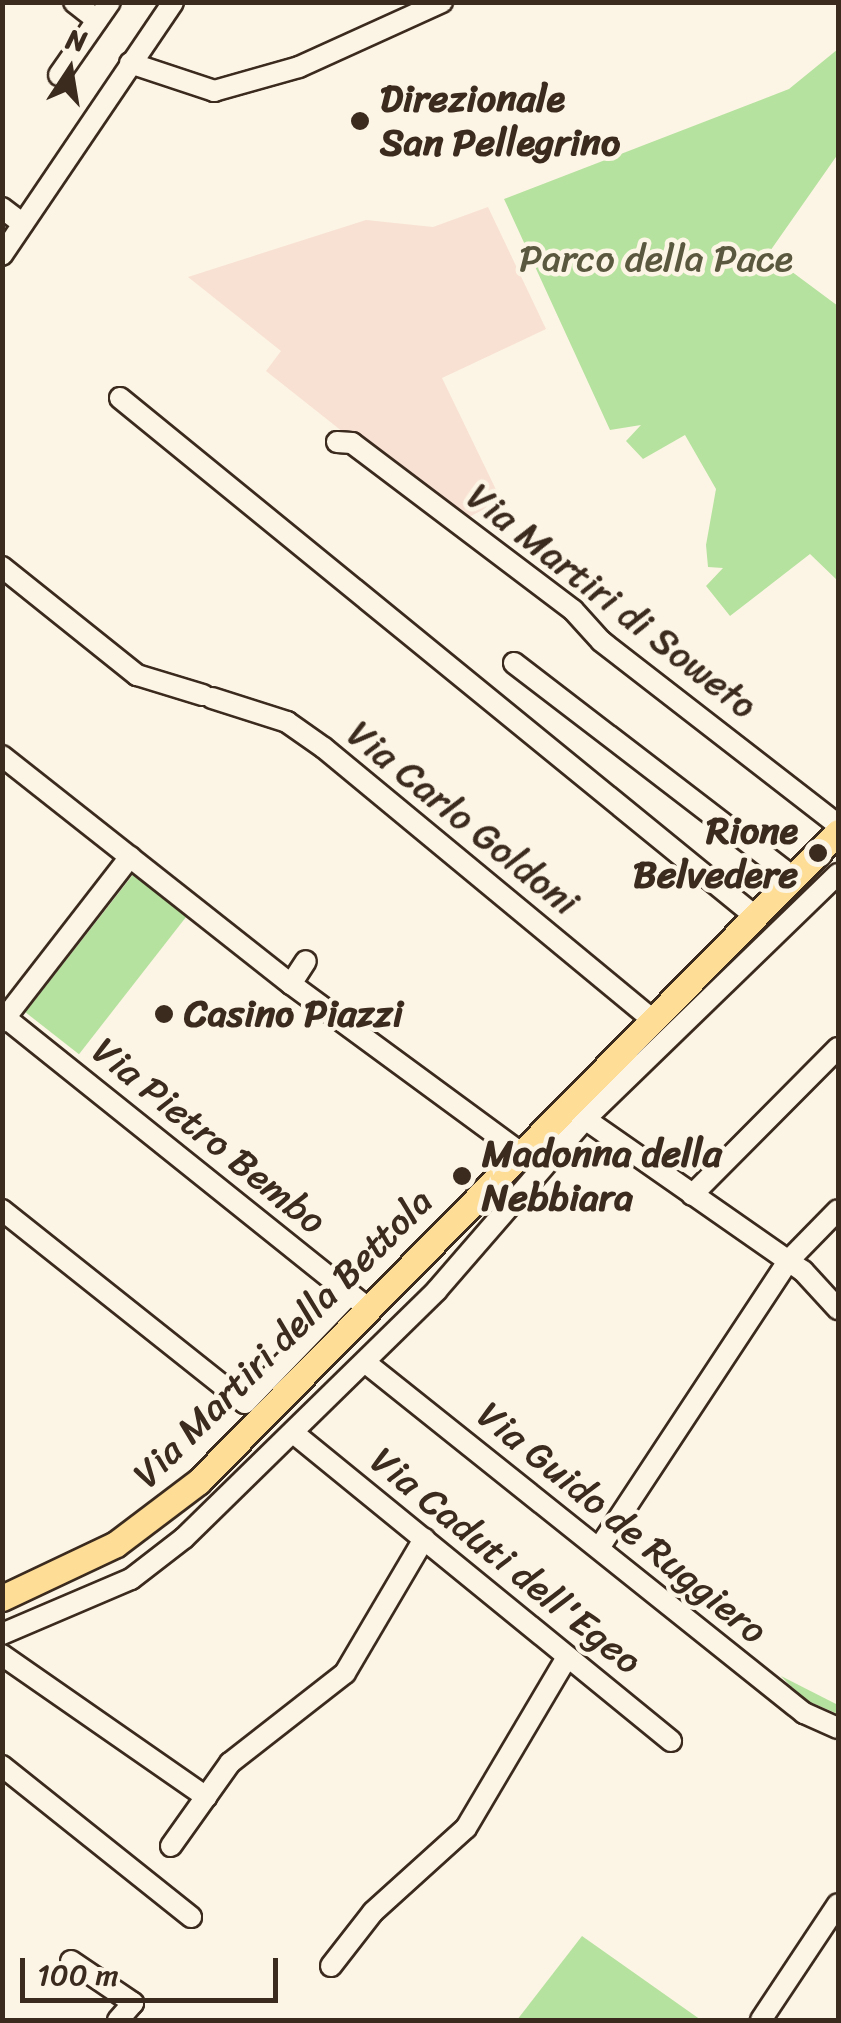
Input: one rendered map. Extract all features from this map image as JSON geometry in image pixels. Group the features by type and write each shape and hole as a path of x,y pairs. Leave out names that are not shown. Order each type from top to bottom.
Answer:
{"main road":[{"name":"Via Martiri della Bettola","path":"2,1598 116,1544 174,1503 360,1301 521,1153 838,828"}],"street":[{"path":"59,75 104,11 74,2"},
{"path":"2,255 173,2"},
{"path":"130,64 214,92 299,67 442,2"},
{"path":"2,208 24,224"},
{"path":"120,398 755,916"},
{"name":"Via Martiri di Soweto","path":"337,442 352,443 559,599 601,641 838,828"},
{"name":"Via Carlo Goldoni","path":"2,567 137,675 286,722 324,748 653,1020"},
{"path":"514,664 793,878"},
{"path":"2,756 290,984 521,1153"},
{"name":"Via Pietro Bembo","path":"130,857 4,1018 360,1301"},
{"path":"2,1634 131,1578 296,1435 366,1363 585,1119 838,874"},
{"path":"290,984 306,961"},
{"path":"692,1194 838,1048"},
{"path":"585,1119 796,1266 838,1287"},
{"path":"2,1210 245,1403 360,1301"},
{"path":"599,1548 838,1210"},
{"path":"796,1266 838,1309"},
{"name":"Via Guido de Ruggiero","path":"366,1363 804,1712 838,1728"},
{"name":"Via Caduti dell'Egeo","path":"296,1435 671,1741"},
{"path":"171,1846 230,1763 345,1673 424,1539"},
{"path":"2,1655 206,1797"},
{"path":"331,1966 373,1912 466,1828 567,1657"},
{"path":"2,1766 191,1917"},
{"path":"761,2020 838,1904"},
{"path":"72,1961 132,2002 118,2020"}],"shaded area":[{"path":"488,207 546,329 442,378 501,500 458,523 266,371 281,351 188,277 366,220 433,227"}],"green space":[{"name":"Parco della Pace","path":"838,49 838,154 768,254 838,306 838,581 810,554 730,616 706,586 723,568 708,567 706,545 716,489 685,435 643,459 626,441 641,425 610,430 504,199 789,89"},
{"path":"135,872 189,914 79,1054 25,1012"},
{"path":"781,1676 838,1705 838,1714 803,1699"},
{"path":"582,1936 701,2020 517,2020"}],"place":[{"name":"Direzionale San Pellegrino","path":"360,121"},
{"name":"Rione Belvedere","path":"818,853"},
{"name":"Casino Piazzi","path":"164,1014"},
{"name":"Madonna della Nebbiara","path":"462,1176"}]}
